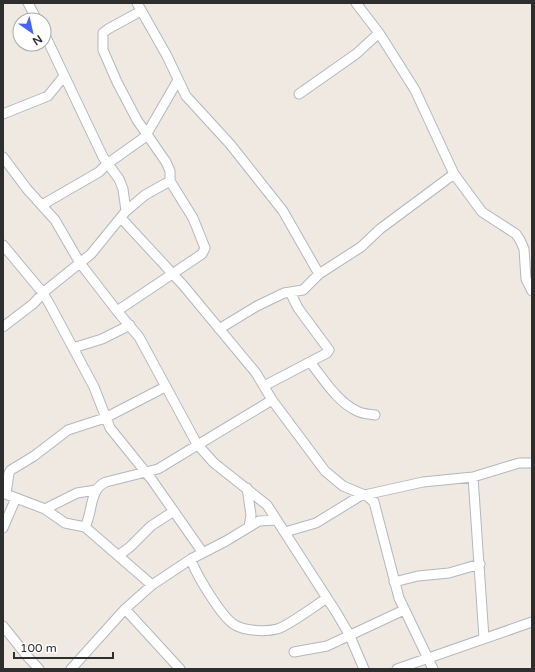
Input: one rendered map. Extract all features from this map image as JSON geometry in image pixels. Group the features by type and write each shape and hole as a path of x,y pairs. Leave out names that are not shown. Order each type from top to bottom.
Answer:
{"street":[{"path":"28,3 33,12"},
{"path":"356,3 379,33 416,94 454,174 482,212 516,234 520,240 524,249 526,279 532,291"},
{"path":"117,311 202,254 205,248 193,218 170,181 170,171 166,162 137,120 117,82 103,50 103,33 139,7 167,56 190,102 230,144 283,212 319,274"},
{"path":"299,94 356,54 379,33"},
{"path":"52,50 107,164 121,184 124,214 172,274 256,373 272,400 330,477 343,486 367,496 375,505 394,582 404,610 433,669"},
{"path":"3,114 48,96 64,76"},
{"path":"42,205 99,172 107,164 147,135 178,80"},
{"path":"3,157 27,189 58,224 80,263 139,337 197,444 214,463 267,505 286,532 349,634 364,669"},
{"path":"219,329 257,306 290,292 303,290 319,274 361,247 380,229 454,174"},
{"path":"3,327 33,304 91,254 104,236 124,214 145,195 170,181"},
{"path":"3,245 43,294 94,387 105,418 112,432 147,473 203,553"},
{"path":"264,386 310,362 329,350 298,308 290,292"},
{"path":"73,348 102,339 130,325"},
{"path":"310,362 335,392 351,408 358,412 375,415"},
{"path":"152,585 85,527 65,523 45,509 4,493 11,470 34,456 68,430 105,418 165,387"},
{"path":"45,509 77,493 96,490 106,482 147,473 166,465 197,444 272,400"},
{"path":"286,532 316,523 356,498 423,482 473,477 519,463 532,463"},
{"path":"473,477 484,638"},
{"path":"247,488 251,515 249,527"},
{"path":"85,527 89,519 96,490"},
{"path":"3,528 16,498"},
{"path":"119,555 130,547 151,526 174,511"},
{"path":"71,669 125,609 152,585 191,559 263,519 277,520"},
{"path":"191,559 196,572 227,618 235,625 243,628 267,630 278,629 327,598"},
{"path":"394,582 418,576 449,573 480,564"},
{"path":"125,609 180,669"},
{"path":"294,652 323,647 404,610"},
{"path":"397,669 532,622"},
{"path":"3,626 39,669"}]}
